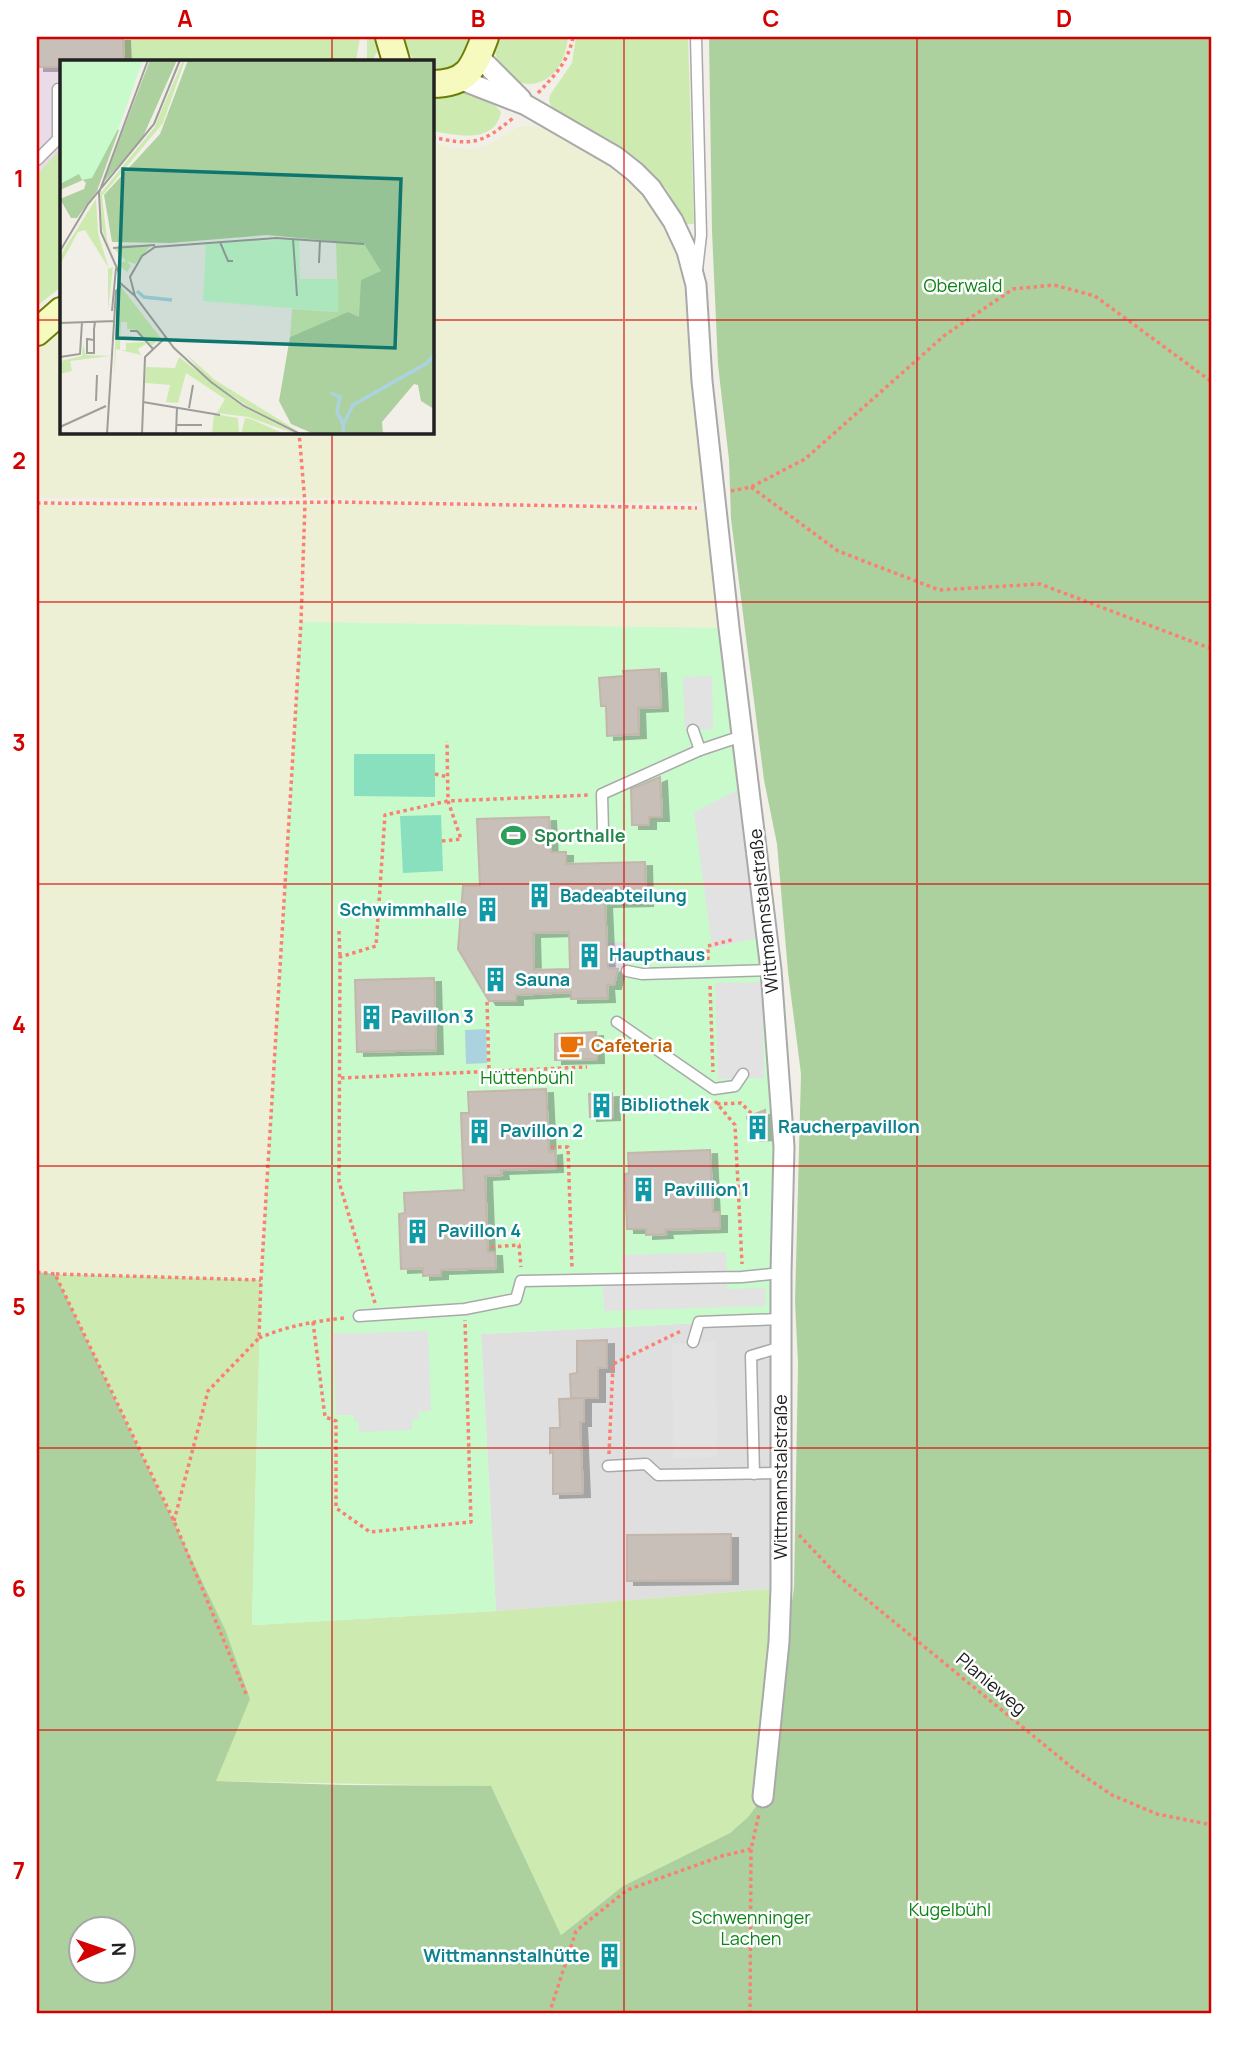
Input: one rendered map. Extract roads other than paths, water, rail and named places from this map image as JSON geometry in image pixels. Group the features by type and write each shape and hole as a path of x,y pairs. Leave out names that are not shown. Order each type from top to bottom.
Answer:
{"street":[{"name":"Wittmannstalstraße","path":"483,43 526,105"},
{"path":"434,84 459,79 471,69 483,43"},
{"name":"Wittmannstalstraße","path":"459,79 526,105 616,157 651,188 673,221 687,251 696,285 702,381 715,501 771,970 784,1147 781,1273 781,1588 779,1642 763,1797"},
{"path":"37,332 60,312"}],"lane":[{"path":"696,37 701,235 696,285"},
{"path":"37,160 58,139 58,89"},
{"path":"693,730 700,750"},
{"path":"603,832 602,794 700,750 741,736"},
{"path":"628,971 642,974 771,970"},
{"path":"617,1022 713,1089 735,1086 743,1074"},
{"path":"359,1317 465,1309 516,1299 521,1281 742,1277 781,1273"},
{"path":"692,1342 699,1322 781,1319"},
{"path":"754,1474 751,1356 781,1347"},
{"path":"608,1466 646,1464 658,1475 780,1473"}],"water":[{"path":"486,1029 487,1063 466,1064 465,1030"}],"place":[{"name":"Sporthalle","path":"514,836"},
{"name":"Badeabteilung","path":"540,896"},
{"name":"Schwimmhalle","path":"487,910"},
{"name":"Haupthaus","path":"589,955"},
{"name":"Sauna","path":"495,980"},
{"name":"Pavillon 3","path":"371,1017"},
{"name":"Cafeteria","path":"571,1046"},
{"name":"Bibliothek","path":"601,1105"},
{"name":"Raucherpavillon","path":"758,1127"},
{"name":"Pavillon 2","path":"480,1131"},
{"name":"Pavillion 1","path":"644,1190"},
{"name":"Pavillon 4","path":"418,1231"},
{"name":"Wittmannstalhütte","path":"610,1956"}],"park label":[{"name":"Oberwald","path":"963,286"},
{"name":"Hüttenbühl","path":"527,1078"},
{"name":"Kugelbühl","path":"950,1910"},
{"name":"Schwenninger Lachen","path":"751,1928"}]}
